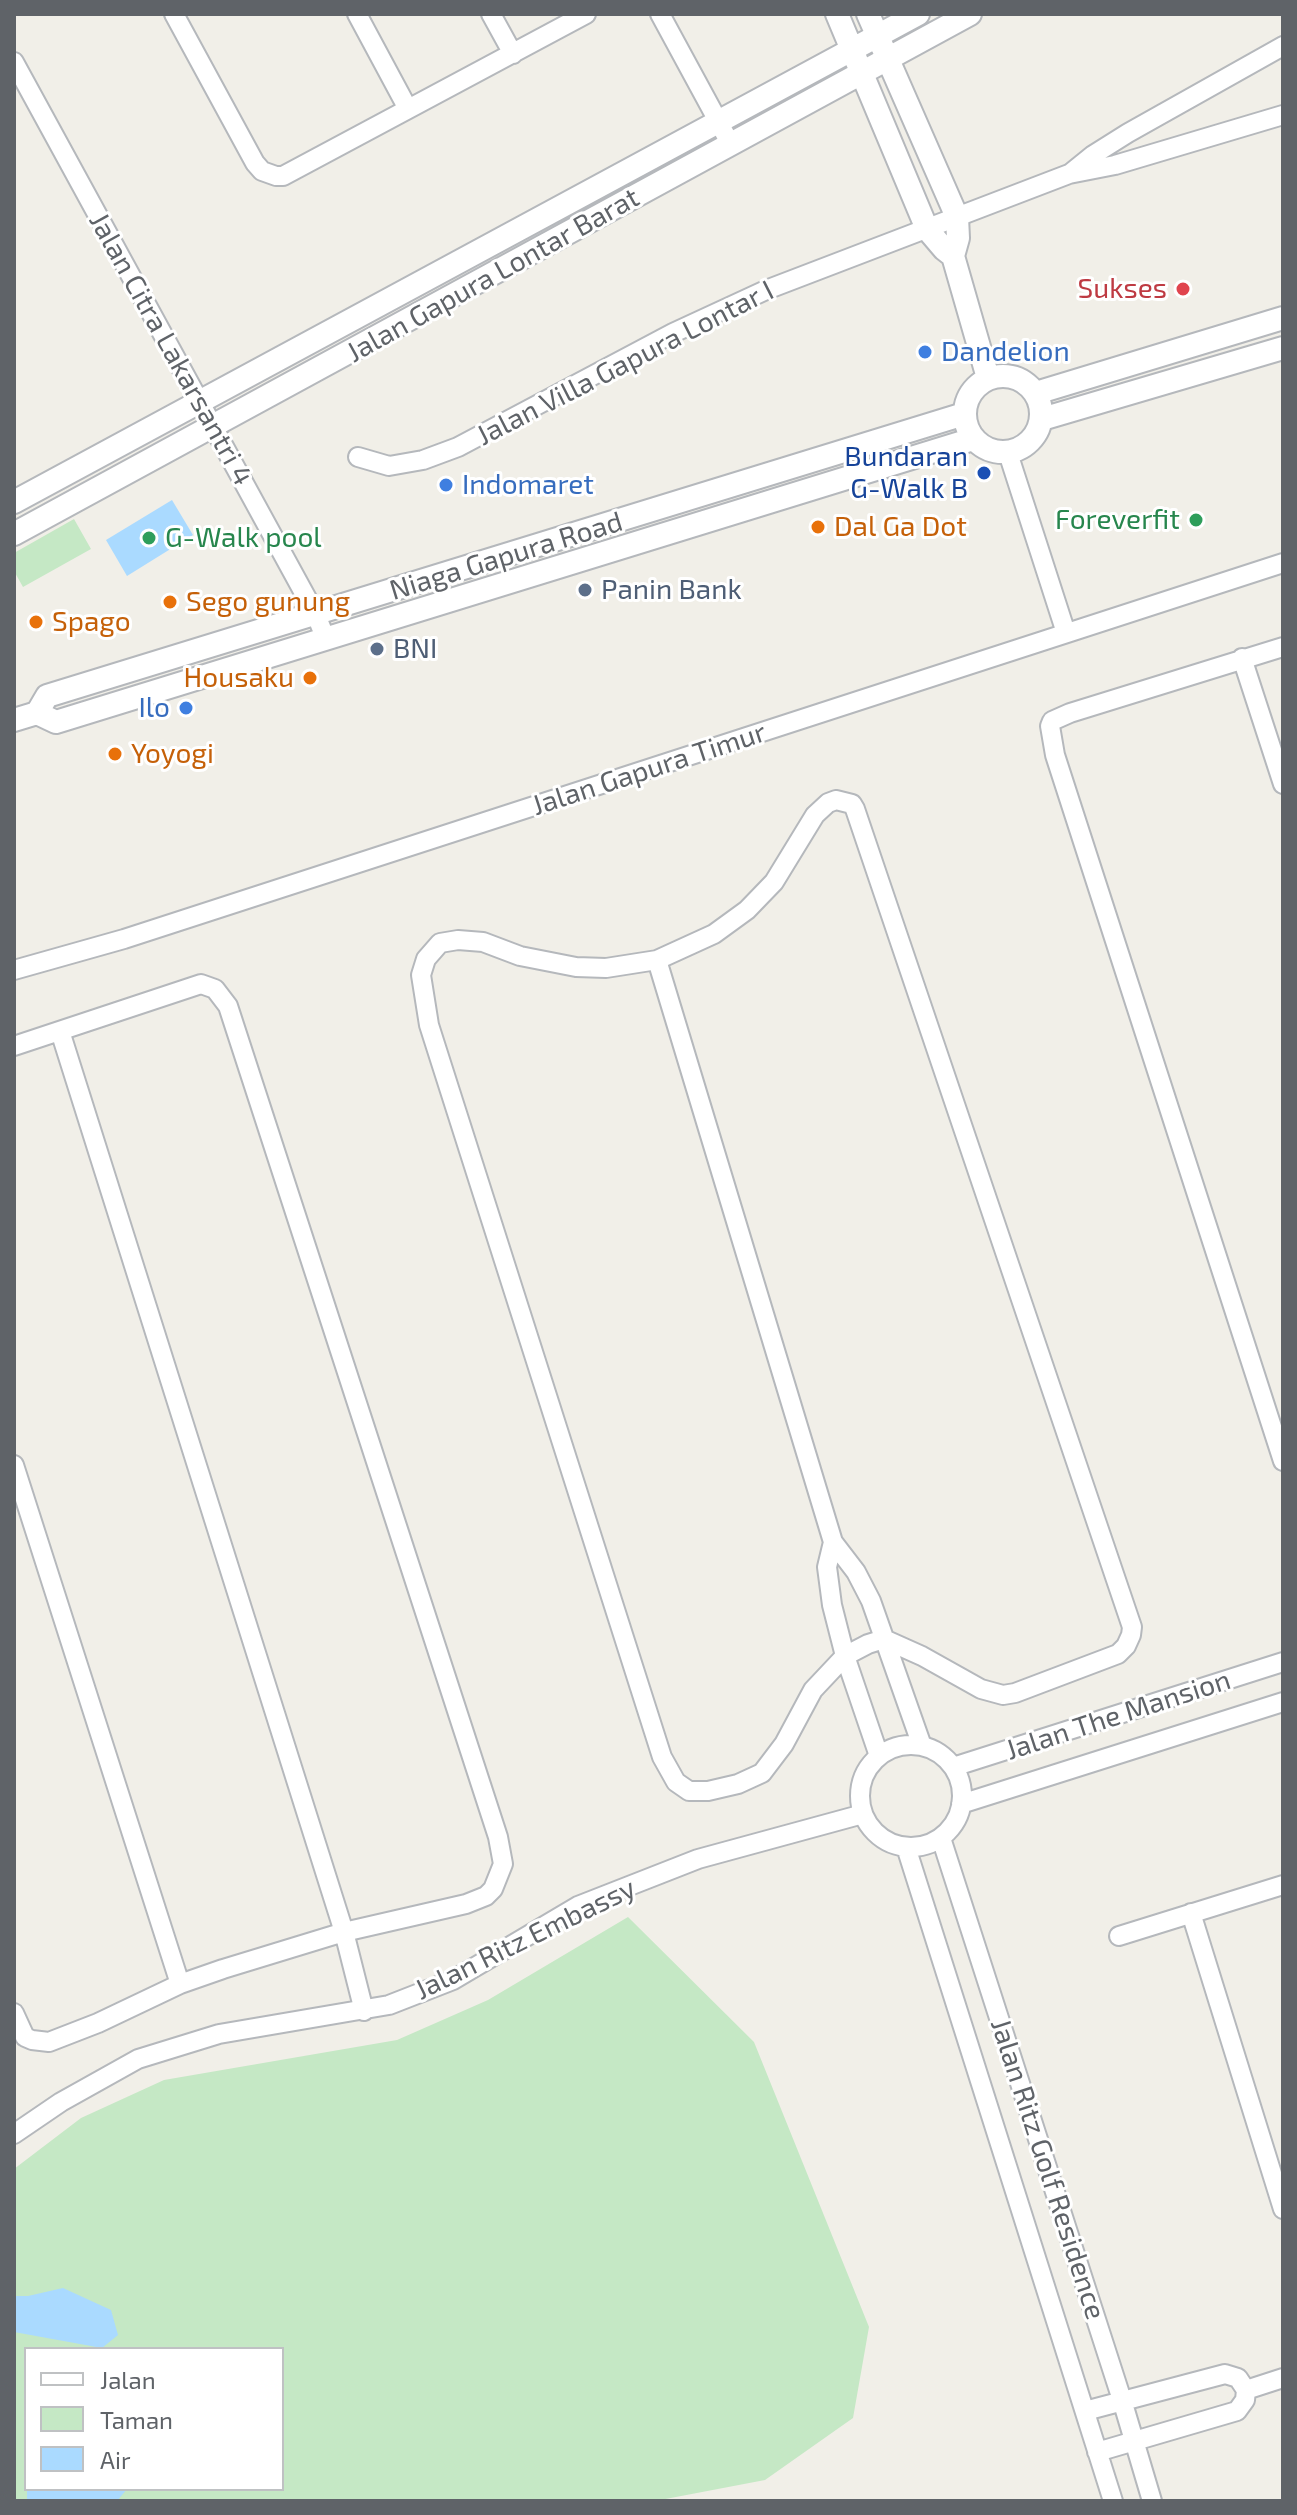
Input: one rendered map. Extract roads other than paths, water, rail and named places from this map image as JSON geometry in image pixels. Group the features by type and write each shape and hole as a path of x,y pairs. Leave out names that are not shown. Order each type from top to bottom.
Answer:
{"street":[{"path":"174,14 255,163 268,175 283,176 586,14"},
{"path":"357,14 408,109"},
{"path":"491,14 513,54"},
{"path":"660,14 731,145"},
{"path":"837,14 927,229 953,256"},
{"path":"868,14 957,217 958,238 953,256 988,378"},
{"name":"Jalan Gapura Lontar Barat","path":"14,502 918,14"},
{"name":"Jalan Gapura Lontar Barat","path":"14,534 970,14"},
{"name":"Jalan Villa Gapura Lontar I","path":"1069,174 1117,140 1283,46"},
{"name":"Jalan Citra Lakarsantri 4","path":"14,62 316,615 325,637"},
{"name":"Jalan Villa Gapura Lontar I","path":"358,457 389,466 423,460 458,447 701,319 837,262 1069,174 1125,162 1283,115"},
{"path":"1036,393 1283,318"},
{"path":"1042,419 1283,348"},
{"path":"1001,375 1014,377 1036,393 1042,419 1031,442 1020,449 1008,453 995,452 973,439 964,414 971,393 988,378 1001,375"},
{"name":"Niaga Gapura Road","path":"47,710 316,615 964,414"},
{"name":"Niaga Gapura Road","path":"47,710 325,637 973,439"},
{"path":"1008,453 1066,633"},
{"name":"Jalan Gapura Timur","path":"14,970 154,929 1283,563"},
{"path":"1283,647 1070,713 1052,721 1050,726 1055,755 1283,1461"},
{"path":"1242,658 1283,784"},
{"path":"14,720 47,710"},
{"path":"836,800 852,804 1132,1627 1126,1646 1118,1654 1003,1695 981,1689 884,1639 845,1656 813,1690 784,1744 762,1773 738,1784 708,1791 689,1791 676,1782 662,1757 429,1025 421,975 426,959 440,943 458,940 483,942 520,956 576,967 606,968 657,960 714,934 747,910 774,882 820,810 836,800"},
{"path":"657,960 833,1542 856,1572 871,1601 922,1746"},
{"path":"14,1046 201,984 215,989 228,1006 498,1837 503,1864 493,1889 486,1896 466,1904 344,1932 180,1984 98,2023 49,2042 25,2037 14,2013"},
{"path":"60,1031 344,1932 364,2011"},
{"path":"14,1465 180,1984"},
{"path":"833,1542 827,1567 832,1605 845,1656 879,1756"},
{"name":"Jalan The Mansion","path":"953,1767 1283,1662"},
{"name":"Jalan The Mansion","path":"961,1804 1283,1702"},
{"path":"907,1745 922,1746 944,1758 953,1767 960,1785 961,1804 954,1823 941,1838 930,1844 906,1847 880,1837 863,1814 860,1798 861,1782 868,1767 879,1756 907,1745"},
{"name":"Jalan Ritz Embassy","path":"14,2134 61,2102 138,2059 219,2034 389,2005 453,1980 578,1906 698,1859 863,1814"},
{"name":"Jalan Ritz Golf Residence","path":"941,1838 1152,2501"},
{"name":"Jalan Ritz Golf Residence","path":"906,1847 1113,2501"},
{"path":"1119,1936 1283,1885"},
{"path":"1191,1913 1283,2209"},
{"path":"1085,2411 1225,2374 1238,2378 1246,2390 1245,2400 1237,2411 1097,2452"},
{"path":"1246,2390 1283,2378"}],"water":[{"name":"G-Walk pool","path":"172,500 193,535 127,576 106,540"},
{"path":"63,2288 111,2310 118,2335 103,2347 96,2347 14,2332 14,2296"},
{"path":"27,2491 125,2491 117,2501 27,2501"}],"place":[{"name":"Sukses","path":"1183,289"},
{"name":"Dandelion","path":"925,352"},
{"name":"Bundaran G-Walk B","path":"984,473"},
{"name":"Indomaret","path":"446,485"},
{"name":"Foreverfit","path":"1196,520"},
{"name":"Dal Ga Dot","path":"818,527"},
{"name":"G-Walk pool","path":"149,538"},
{"name":"Panin Bank","path":"585,590"},
{"name":"Sego gunung","path":"170,602"},
{"name":"Spago","path":"36,622"},
{"name":"BNI","path":"377,649"},
{"name":"Housaku","path":"310,678"},
{"name":"Ilo","path":"186,708"},
{"name":"Yoyogi","path":"115,754"}]}
